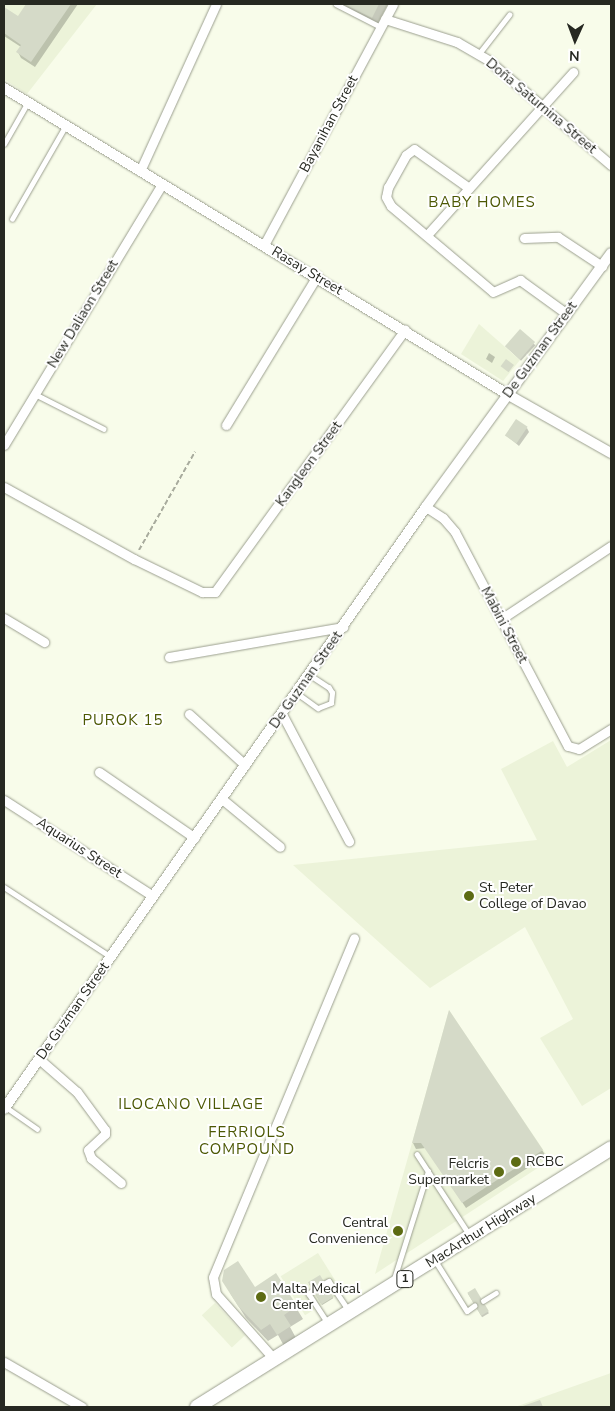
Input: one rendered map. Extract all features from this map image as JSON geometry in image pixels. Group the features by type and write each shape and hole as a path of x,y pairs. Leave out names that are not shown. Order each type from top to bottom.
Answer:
{"highway":[{"name":"MacArthur Highway","path":"197,1407 392,1287 611,1148"}],"street":[{"path":"140,170 216,4"},
{"name":"Bayanihan Street","path":"264,245 393,4"},
{"name":"Doña Saturnina Street","path":"383,23 457,42 478,54 611,165"},
{"path":"427,235 572,72"},
{"name":"Rasay Street","path":"4,88 317,276 507,394 611,452"},
{"path":"469,188 421,151 414,149 408,152 388,187 386,198 391,206 493,292 520,280 567,314"},
{"name":"New Daliaon Street","path":"4,445 162,184"},
{"path":"524,238 558,237 602,266"},
{"name":"De Guzman Street","path":"5,1108 426,508 611,253"},
{"path":"226,426 317,276"},
{"name":"Kangleon Street","path":"134,559 211,593 220,587 405,330"},
{"path":"4,487 134,559"},
{"name":"Mabini Street","path":"426,508 443,518 456,532 566,744 573,749 583,747 611,729"},
{"path":"501,619 611,546"},
{"path":"4,618 44,642"},
{"path":"169,658 343,627"},
{"path":"189,714 246,765"},
{"path":"282,714 349,841"},
{"path":"99,772 195,838"},
{"path":"222,799 280,847"},
{"name":"Aquarius Street","path":"4,800 154,896"},
{"path":"274,1359 216,1294 213,1277 354,938"},
{"path":"39,1059 77,1092 105,1130 88,1150 91,1158 121,1183"},
{"path":"4,1362 82,1407"}],"lane":[{"path":"336,4 383,23"},
{"path":"478,54 509,15"},
{"path":"4,144 28,102"},
{"path":"12,219 66,126"},
{"path":"35,394 104,429"},
{"path":"297,692 318,708 331,703 332,693 329,688 309,675"},
{"path":"4,887 112,956"},
{"path":"5,1108 37,1129"},
{"path":"417,1154 471,1237"},
{"path":"392,1287 428,1171"},
{"path":"435,1260 467,1311 474,1306"},
{"path":"325,1283 329,1281 350,1313"},
{"path":"313,1291 309,1294 330,1325"},
{"path":"483,1301 496,1293"}],"path":[{"path":"134,559 196,452"}],"shaded area":[{"path":"4,4 97,4 27,94 4,79"},
{"path":"479,324 520,360 503,381 461,354"},
{"name":"St. Peter College of Davao","path":"611,740 611,1088 582,1106 540,1038 573,1019 525,927 430,988 293,865 537,840 501,769 553,741 567,767"},
{"path":"449,1010 550,1160 375,1274 412,1143"},
{"path":"318,1253 342,1292 305,1315 281,1276"},
{"path":"215,1303 245,1335 232,1347 202,1315"},
{"path":"611,1373 611,1407 515,1407 566,1389"}],"building":[{"path":"26,4 71,4 31,62 16,52 21,45 4,33 4,7 18,16"},
{"path":"344,4 379,4 372,18"},
{"path":"520,329 535,342 520,359 505,346"},
{"path":"506,359 514,365 509,372 501,366"},
{"path":"516,419 528,427 516,443 505,436"},
{"path":"449,1010 543,1150 462,1203 421,1143 412,1143"},
{"name":"Malta Medical Center","path":"238,1261 255,1287 276,1273 297,1306 284,1315 291,1326 277,1335 270,1324 261,1330 238,1306 222,1281 224,1270"},
{"path":"320,1275 333,1297 321,1304 308,1282"},
{"path":"475,1288 489,1311 481,1316 467,1293"},
{"path":"540,1400 543,1407 520,1407"}],"place":[{"name":"St. Peter College of Davao","path":"469,896"},
{"name":"RCBC","path":"516,1162"},
{"name":"Felcris Supermarket","path":"499,1172"},
{"name":"Central Convenience","path":"398,1231"},
{"name":"Malta Medical Center","path":"261,1297"}],"district":[{"name":"BABY HOMES","path":"482,203"},
{"name":"PUROK 15","path":"123,721"},
{"name":"ILOCANO VILLAGE","path":"191,1105"},
{"name":"FERRIOLS COMPOUND","path":"247,1140"}]}
